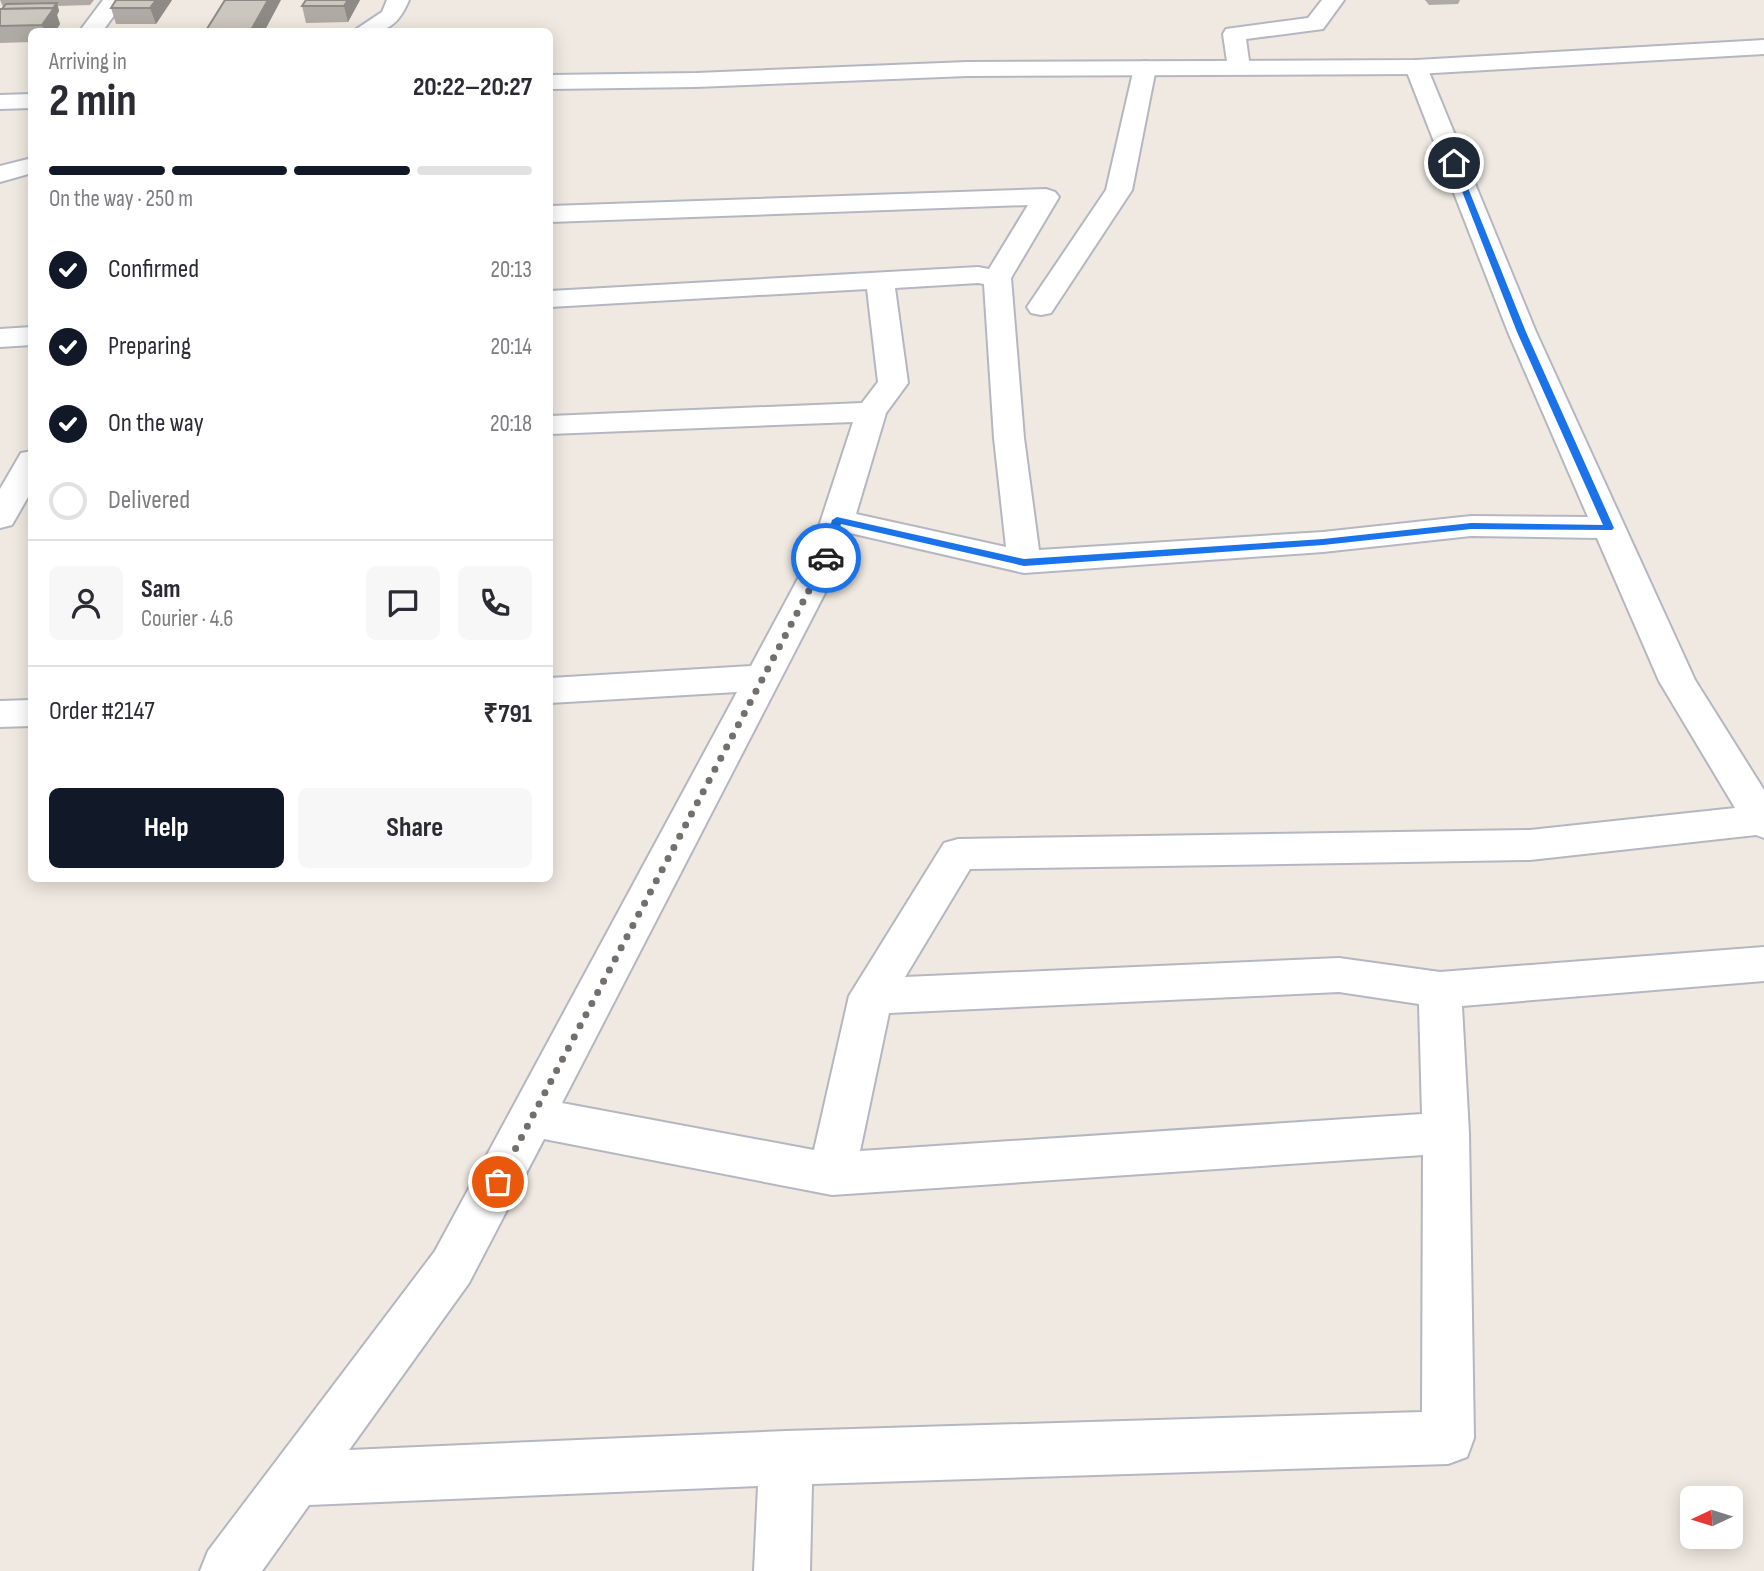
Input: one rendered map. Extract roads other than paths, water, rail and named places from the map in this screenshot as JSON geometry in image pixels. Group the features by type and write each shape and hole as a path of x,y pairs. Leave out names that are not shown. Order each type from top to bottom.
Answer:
{"street":[{"path":"93,28 114,0"},
{"path":"370,28 391,16 398,0"},
{"path":"1239,68 1234,34 1315,24 1333,0"},
{"path":"553,82 696,80 967,69 1416,66 1764,47"},
{"path":"832,1174 871,996 958,854 1530,845 1763,821 1676,681 1522,332 1416,66"},
{"path":"1041,307 1119,190 1145,68"},
{"path":"0,102 28,101"},
{"path":"0,174 28,166"},
{"path":"553,214 1046,197 997,278 1010,438 1024,562"},
{"path":"553,299 978,275 997,278"},
{"path":"228,1571 452,1268 825,560 871,412 894,383 880,280"},
{"path":"0,338 28,336"},
{"path":"553,425 871,412"},
{"path":"0,518 28,467"},
{"path":"837,520 1024,562 1323,542 1471,526 1609,528"},
{"path":"553,690 762,678"},
{"path":"0,714 28,713"},
{"path":"871,996 1339,975 1440,990 1764,964"},
{"path":"295,1479 786,1458 1448,1437 1446,1133 1440,990"},
{"path":"533,1117 832,1174 1446,1133"},
{"path":"782,1571 786,1458"}]}
